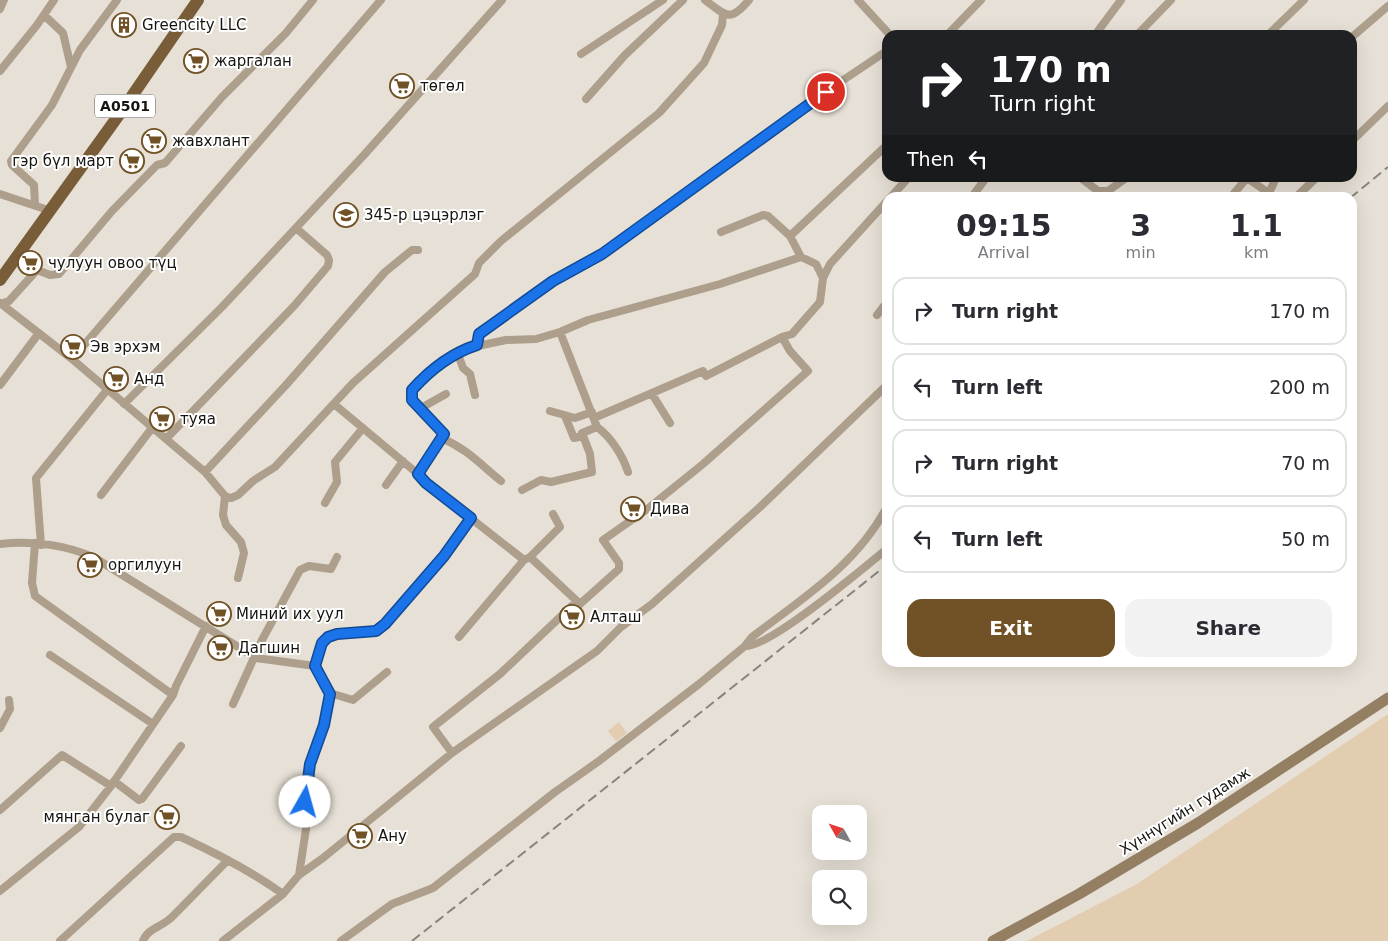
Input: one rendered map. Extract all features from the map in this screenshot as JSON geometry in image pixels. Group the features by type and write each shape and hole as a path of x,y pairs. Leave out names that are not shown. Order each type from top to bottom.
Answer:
{"highway":[{"name":"A0501","path":"0,280 198,0"}],"main road":[{"name":"Хүннүгийн гудамж","path":"993,941 1190,828 1388,698"}],"street":[{"path":"0,9 4,0"},
{"path":"0,71 54,0"},
{"path":"35,205 34,184 12,165 11,160 52,104 71,67 117,0"},
{"path":"0,304 9,301 37,270 50,276 59,274 112,211 157,165 165,163 222,97 286,33 313,0"},
{"path":"72,359 381,0"},
{"path":"124,404 222,307 296,228 502,0"},
{"path":"580,54 663,0"},
{"path":"586,99 626,55 683,0"},
{"path":"705,0 723,14 736,14 750,0"},
{"path":"858,0 885,30"},
{"path":"952,30 981,0"},
{"path":"1099,30 1121,0"},
{"path":"1142,30 1172,0"},
{"path":"1273,30 1304,0"},
{"path":"1357,33 1388,6"},
{"path":"0,304 72,359 204,472 225,496 231,498 238,495 253,480 275,467 380,358 475,274 479,262 501,241 659,114 704,63 722,25 723,14"},
{"path":"44,15 63,33 71,67"},
{"path":"477,345 479,334 553,281 602,254 812,101 882,54"},
{"path":"1357,136 1388,106"},
{"path":"790,236 882,150"},
{"path":"895,192 904,182"},
{"path":"1086,182 1098,192 1108,191 1120,182"},
{"path":"1235,192 1244,182"},
{"path":"1253,182 1268,192"},
{"path":"1301,192 1312,182"},
{"path":"0,194 50,211"},
{"path":"550,411 575,418 593,415 652,394 703,371 706,376 782,337 792,334 820,302 823,278 830,264 882,207"},
{"path":"722,232 763,215 768,216 790,236 801,257 816,264 823,278"},
{"path":"166,439 294,306 328,266 329,260 327,255 296,228"},
{"path":"204,472 286,385 385,272 412,250 418,250"},
{"path":"418,474 444,434 412,400 412,390 430,371 458,354 477,345 482,346 506,340 536,339 560,332 588,320 720,284 801,257"},
{"path":"877,315 882,309"},
{"path":"560,332 597,427 610,440 625,462 628,472"},
{"path":"0,385 38,333"},
{"path":"334,404 418,474 426,483 527,559 580,604 619,569 619,563 603,540 646,510 703,464 808,371 790,351 782,337"},
{"path":"458,354 463,368 470,374 476,395"},
{"path":"107,390 36,478 38,544 32,584 35,596 173,695"},
{"path":"223,941 282,894 299,875 323,858 452,753 597,651 621,627 652,604 769,500 882,390"},
{"path":"421,408 446,394"},
{"path":"652,394 670,423"},
{"path":"565,416 574,438 583,436"},
{"path":"522,490 541,480 552,482 592,472 590,454 582,432 597,427"},
{"path":"101,495 152,428"},
{"path":"325,503 337,482 335,462 363,428"},
{"path":"441,438 461,446 478,463 501,481"},
{"path":"386,485 403,462"},
{"path":"225,496 223,514 226,526 241,542 244,553 238,578"},
{"path":"459,637 527,559 560,527 554,514"},
{"path":"341,941 392,904 433,888 555,792 667,709 745,646 752,637 830,579 872,533 882,516"},
{"path":"299,875 306,829 305,802 310,764 324,725 330,694 315,666 322,643 328,637 337,634 376,631 385,624 444,556 471,518"},
{"path":"0,544 38,544 76,549 94,558 256,658 315,666"},
{"path":"745,646 758,644 770,637 830,595 882,553"},
{"path":"233,704 256,658 262,640 300,570 309,566 331,569 337,557"},
{"path":"452,753 433,727 500,674 576,602"},
{"path":"0,891 79,827 112,784 173,695 206,626"},
{"path":"50,656 153,724"},
{"path":"330,694 353,700 387,672"},
{"path":"0,728 10,710 9,700"},
{"path":"0,810 62,755 139,800 142,799 181,746"},
{"path":"60,941 174,837 181,837 228,860 260,878 282,894"},
{"path":"142,941 146,933 165,924 228,860"}],"shaded area":[{"path":"1388,714 1388,941 1027,941 1137,884"},
{"path":"619,722 627,733 616,741 608,731"}],"railway":[{"path":"1357,192 1388,167"},
{"path":"412,941 882,569"}],"place":[{"name":"Greencity LLC","path":"124,25"},
{"name":"жаргалан","path":"196,61"},
{"name":"төгөл","path":"402,86"},
{"name":"жавхлант","path":"154,141"},
{"name":"гэр бүл март","path":"132,161"},
{"name":"345-р цэцэрлэг","path":"346,215"},
{"name":"чулуун овоо түц","path":"30,263"},
{"name":"Эв эрхэм","path":"73,347"},
{"name":"Анд","path":"116,379"},
{"name":"туяа","path":"162,419"},
{"name":"Дива","path":"633,509"},
{"name":"оргилуун","path":"90,565"},
{"name":"Миний их уул","path":"219,614"},
{"name":"Алташ","path":"572,617"},
{"name":"Дагшин","path":"220,648"},
{"name":"мянган булаг","path":"167,817"},
{"name":"Ану","path":"360,836"}],"route":[{"path":"305,802 310,764 324,725 330,694 315,666 322,643 328,637 337,634 376,631 385,624 444,556 471,518 426,483 418,474 444,434 412,400 412,390 430,371 468,348 477,345 479,334 553,281 602,254 605,250 678,201 698,184 826,92"}]}
